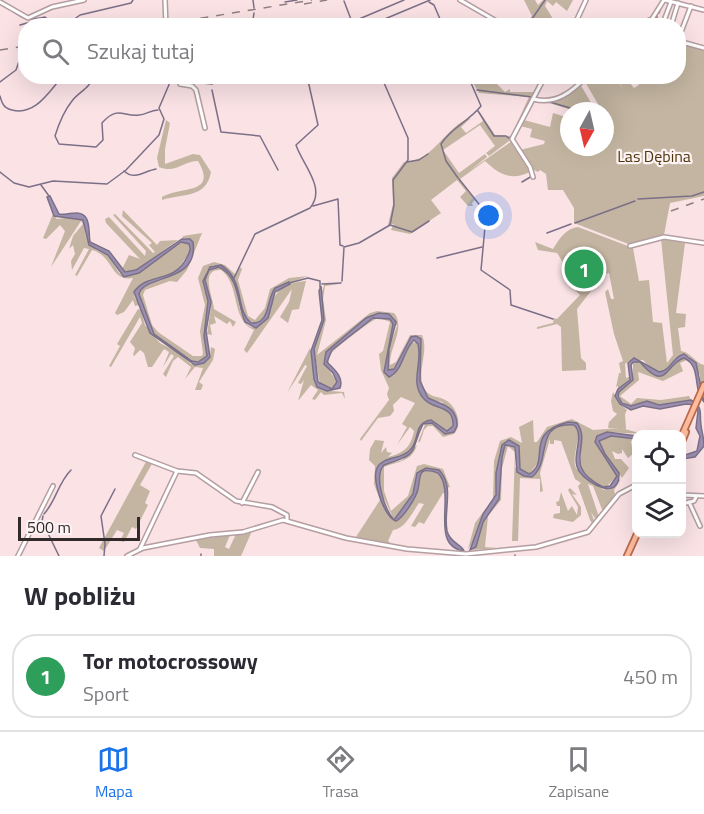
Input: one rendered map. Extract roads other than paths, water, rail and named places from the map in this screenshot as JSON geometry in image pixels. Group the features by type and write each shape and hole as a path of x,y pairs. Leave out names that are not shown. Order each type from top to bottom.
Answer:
{"main road":[{"path":"686,430 704,384"},
{"path":"684,430 704,392"},
{"path":"629,556 637,538"}],"street":[{"path":"0,2 28,18 52,7 84,0"},
{"path":"165,0 166,18"},
{"path":"460,0 491,18"},
{"path":"577,18 585,0"},
{"path":"653,18 664,0 704,10"},
{"path":"665,18 672,2"},
{"path":"673,18 678,3"},
{"path":"686,19 691,6"},
{"path":"686,42 704,48"},
{"path":"180,84 192,86 196,90 204,128"},
{"path":"533,177 530,167 512,139 533,99 538,84"},
{"path":"533,99 546,102 555,100 576,84"},
{"path":"630,246 664,237 704,243"},
{"path":"135,455 177,471 195,473 230,498 242,503 272,507 287,515 287,520"},
{"path":"140,549 177,471"},
{"path":"242,503 258,472"},
{"path":"18,556 53,486"},
{"path":"127,556 140,549 215,534 243,532 287,520 346,538 407,549 466,554 536,546 581,536 593,528 619,494 632,487"},
{"path":"686,496 704,496"},
{"path":"686,503 696,497"},
{"path":"689,502 700,526"}],"waterway":[{"path":"76,18 80,15 131,3 133,0"},
{"path":"253,0 254,8"},
{"path":"285,2 297,0"},
{"path":"361,18 404,0"},
{"path":"387,18 430,0"},
{"path":"533,18 545,0"},
{"path":"344,1 350,18"},
{"path":"429,2 434,5 440,18"},
{"path":"659,13 661,8"},
{"path":"11,10 25,18"},
{"path":"253,18 254,13"},
{"path":"40,18 46,18"},
{"path":"0,82 16,70 18,64"},
{"path":"0,96 7,108 21,111 35,106 56,84"},
{"path":"90,84 75,98 64,113 55,136 59,144 96,147 103,140 102,123 112,114 141,115 158,110"},
{"path":"0,172 14,183 29,187 53,181 107,184 126,170 159,135 164,119 159,108 169,84"},
{"path":"234,278 255,234 310,208 315,200 315,184 296,145 318,125 309,84"},
{"path":"342,281 344,247 359,243 390,225 394,205 393,180 408,160 408,138 384,84"},
{"path":"458,178 446,161 441,144 481,106 471,84"},
{"path":"212,90 221,132 260,136 278,170"},
{"path":"477,90 532,97"},
{"path":"550,102 560,105"},
{"path":"478,111 494,136 506,136 510,139"},
{"path":"407,162 419,160 428,154"},
{"path":"124,171 136,175 156,169"},
{"path":"522,182 532,176"},
{"path":"459,179 486,213"},
{"path":"41,185 49,196"},
{"path":"638,199 692,196 704,192"},
{"path":"313,206 338,199 340,245 343,246"},
{"path":"575,223 635,201"},
{"path":"486,216 481,270 510,290 511,305 553,319"},
{"path":"390,225 412,232 429,221"},
{"path":"547,233 571,224"},
{"path":"437,258 482,247"},
{"path":"289,283 308,278 320,281 320,287"},
{"path":"322,284 341,283"},
{"path":"44,514 71,470"},
{"path":"104,556 105,544 101,516 115,489"},
{"path":"43,516 42,521 59,556"}],"railway":[{"path":"202,18 312,0"},
{"path":"304,4 327,0"},
{"path":"0,50 18,47"},
{"path":"671,211 704,199"}],"place":[{"name":"Tor motocrossowy","path":"584,269"}],"park label":[{"name":"Las Dębina","path":"654,156"}]}
